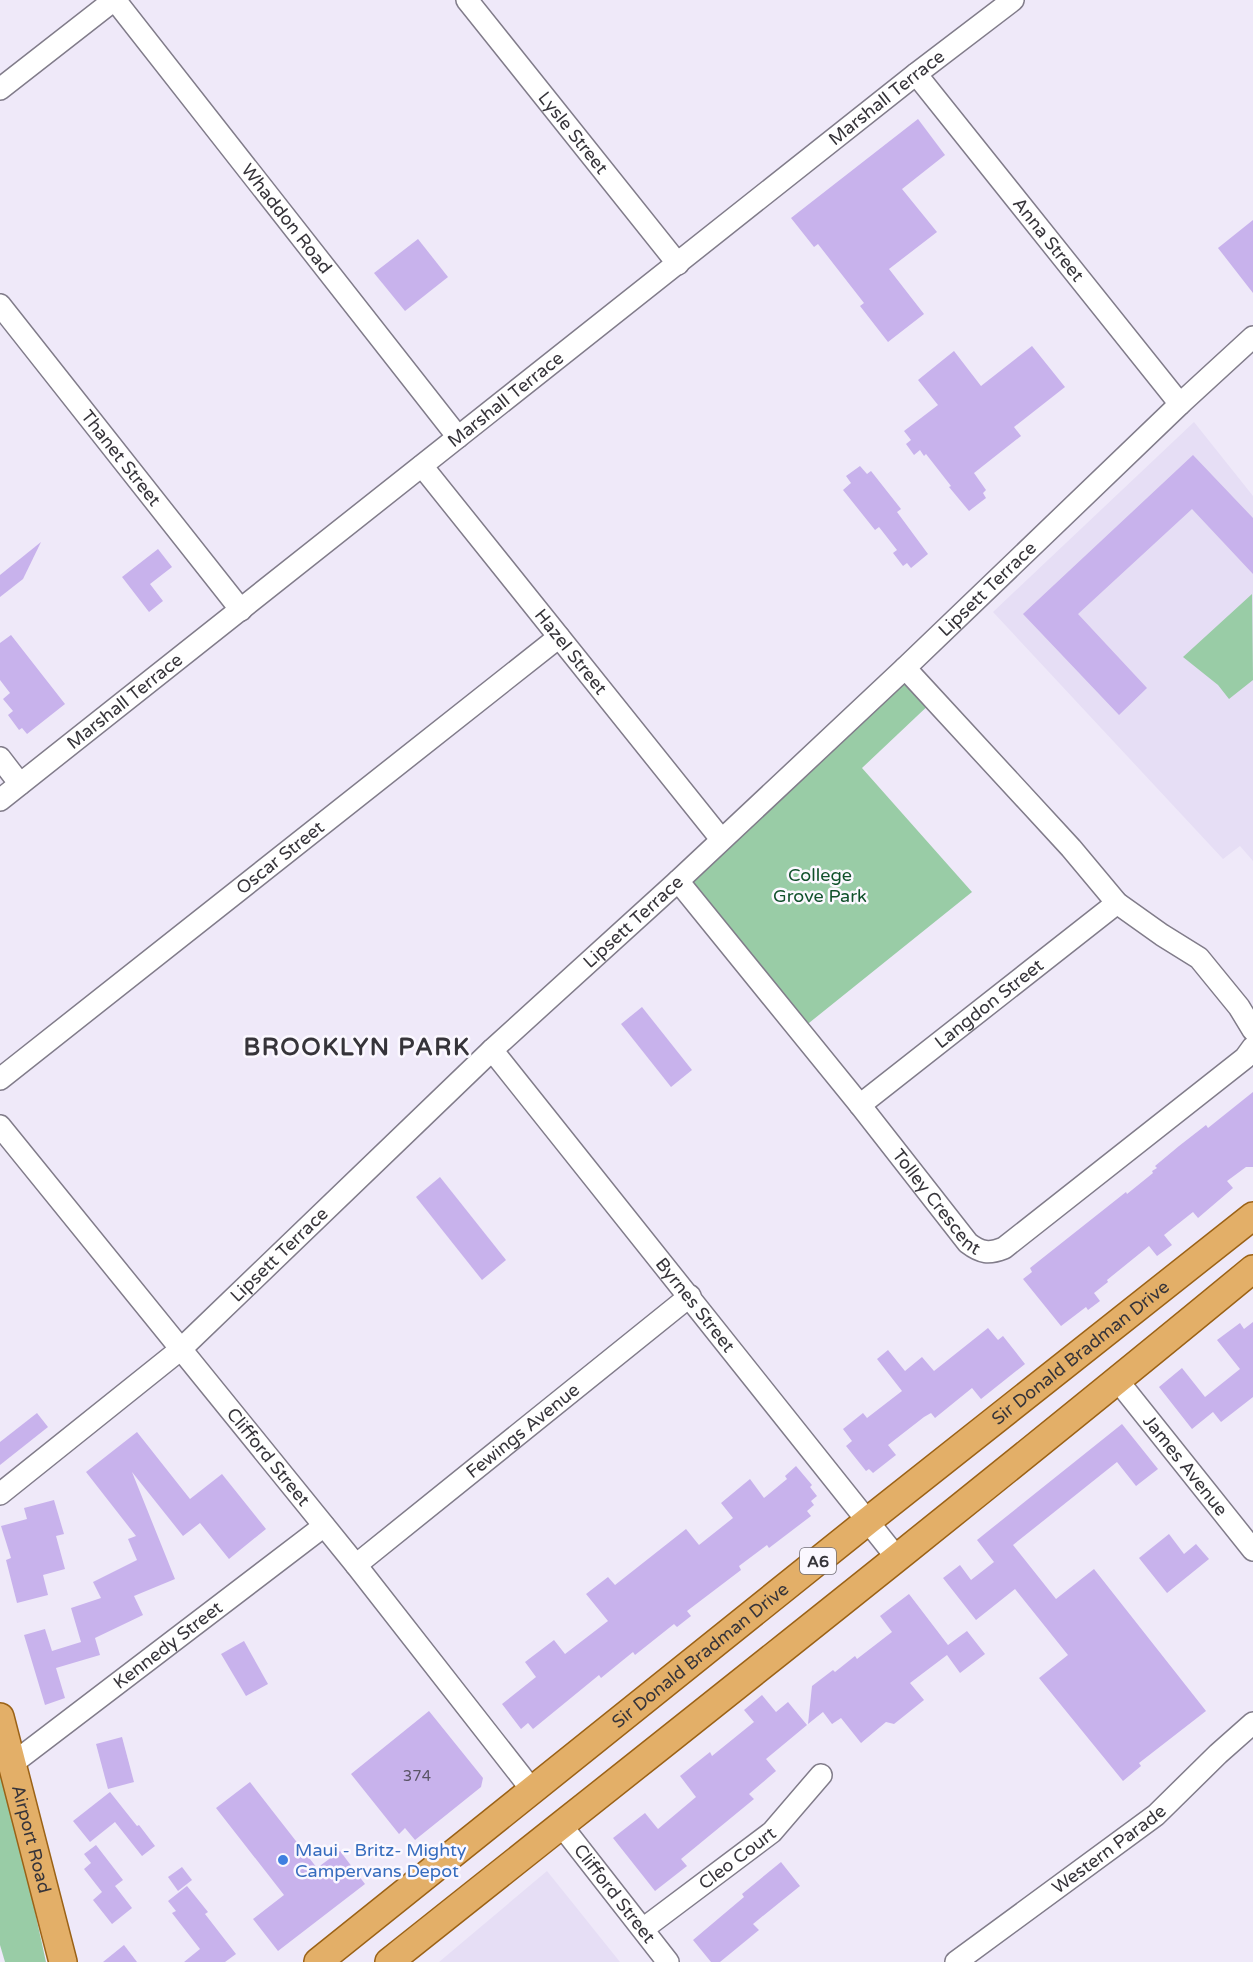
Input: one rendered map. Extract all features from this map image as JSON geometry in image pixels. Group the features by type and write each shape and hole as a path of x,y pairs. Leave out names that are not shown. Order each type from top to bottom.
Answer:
{"main road":[{"name":"Sir Donald Bradman Drive","path":"318,1962 869,1520 1253,1216"},
{"name":"A6","path":"389,1962 1118,1381 1253,1269"},
{"path":"1178,1275 1217,1272 1230,1288"},
{"name":"Airport Road","path":"0,1717 63,1962"},
{"path":"55,1928 70,1962"}],"street":[{"path":"0,89 114,0"},
{"name":"Whaddon Road","path":"114,0 459,437"},
{"name":"Lysle Street","path":"467,0 678,264"},
{"name":"Marshall Terrace","path":"0,800 916,74 1013,0"},
{"name":"Anna Street","path":"916,74 1180,404"},
{"name":"Thanet Street","path":"0,305 241,610"},
{"name":"Lipsett Terrace","path":"0,1494 181,1349 492,1050 678,881 1253,337"},
{"name":"Hazel Street","path":"422,466 721,839"},
{"name":"Oscar Street","path":"0,1079 559,637"},
{"path":"905,668 1071,848 1117,903 1199,958 1239,1007 1253,1030"},
{"path":"0,758 20,784"},
{"name":"Tolley Crescent","path":"678,881 860,1105 968,1243 980,1251 992,1253 1004,1248 1023,1234 1245,1058 1253,1047"},
{"name":"Langdon Street","path":"860,1105 1117,903"},
{"name":"Byrnes Street","path":"492,1050 897,1558"},
{"name":"Clifford Street","path":"0,1126 356,1565 532,1790"},
{"name":"Fewings Avenue","path":"356,1565 690,1296"},
{"name":"James Avenue","path":"1118,1381 1253,1550"},
{"name":"Kennedy Street","path":"12,1764 324,1526"},
{"name":"Western Parade","path":"956,1962 1156,1815 1253,1723"},
{"name":"Cleo Court","path":"643,1929 772,1832 821,1775"},
{"name":"Clifford Street","path":"561,1825 668,1962"}],"shaded area":[{"path":"1194,422 1253,496 1253,861 1240,846 1223,859 993,612"},
{"path":"547,1871 620,1962 439,1962"}],"green space":[{"path":"1252,594 1253,680 1229,699 1218,685 1183,657"},
{"name":"College Grove Park","path":"905,668 934,700 862,768 972,892 799,1031 678,881"},
{"path":"0,1768 15,1821 46,1962 5,1962 0,1945"}],"building":[{"path":"918,119 945,155 902,189 937,232 889,269 924,314 888,342 860,306 864,303 818,244 814,247 791,218"},
{"path":"1253,220 1253,293 1218,248"},
{"path":"418,239 448,277 405,311 374,273"},
{"path":"1032,346 1065,387 1014,427 1021,436 974,473 986,490 983,493 986,498 969,511 926,454 924,456 920,450 914,455 906,444 911,440 904,431 938,405 918,380 954,351 981,386"},
{"path":"1193,455 1253,518 1253,574 1192,509 1078,614 1147,688 1119,715 1023,614"},
{"path":"860,466 867,474 871,471 901,509 897,512 928,554 911,568 907,563 903,566 893,553 897,550 879,527 875,530 843,490 851,483 846,476"},
{"path":"41,542 23,579 0,597 0,575"},
{"path":"158,549 172,567 150,584 163,601 149,612 122,577"},
{"path":"11,635 65,704 27,734 22,728 19,730 8,715 13,711 3,699 10,693 0,680 0,643"},
{"path":"642,1007 692,1070 671,1087 621,1024"},
{"path":"1253,1092 1253,1167 1246,1167 1227,1181 1233,1188 1198,1218 1193,1212 1164,1235 1172,1245 1157,1256 1149,1246 1094,1293 1100,1301 1088,1310 1086,1307 1061,1326 1023,1279 1032,1272 1030,1268 1153,1173 1152,1171 1157,1168 1155,1166 1179,1146 1206,1125 1208,1128"},
{"path":"440,1177 506,1260 482,1280 416,1197"},
{"path":"1253,1322 1253,1397 1221,1422 1213,1412 1192,1429 1159,1387 1182,1368 1205,1397 1240,1369 1217,1340 1240,1323 1244,1329"},
{"path":"988,1328 998,1340 1003,1336 1025,1364 981,1399 972,1388 935,1418 931,1413 924,1417 888,1445 896,1455 873,1473 869,1469 866,1471 846,1446 852,1441 843,1429 863,1413 867,1418 902,1391 877,1359 888,1350 905,1371 922,1357 934,1371"},
{"path":"37,1413 48,1427 0,1465 0,1442"},
{"path":"1122,1424 1158,1469 1136,1486 1117,1462 1013,1545 1056,1599 1094,1569 1206,1711 1139,1763 1141,1766 1123,1781 1039,1678 1068,1655 1015,1589 976,1620 943,1578 960,1565 971,1580 994,1562 977,1540"},
{"path":"137,1432 190,1499 222,1474 266,1529 229,1559 200,1523 183,1536 132,1472 175,1579 134,1596 143,1615 95,1638 100,1655 56,1668 65,1698 45,1705 24,1635 45,1629 52,1651 81,1642 71,1608 101,1598 93,1582 137,1560 128,1539 136,1536 86,1472"},
{"path":"796,1466 812,1485 810,1487 817,1496 811,1501 814,1505 807,1511 811,1516 769,1548 767,1545 739,1566 741,1570 687,1611 691,1616 677,1627 674,1624 635,1655 633,1652 601,1678 599,1675 533,1729 528,1723 521,1729 502,1704 536,1677 525,1662 554,1640 565,1654 608,1621 586,1594 608,1577 615,1585 686,1529 699,1545 733,1518 721,1503 750,1479 764,1498 787,1479 785,1476"},
{"path":"54,1500 64,1534 56,1536 65,1569 43,1575 48,1595 17,1603 6,1560 11,1558 1,1526 27,1519 24,1508"},
{"path":"1169,1534 1184,1554 1196,1544 1209,1559 1167,1593 1139,1558"},
{"path":"909,1594 948,1645 967,1631 985,1654 960,1673 947,1655 910,1683 924,1700 894,1724 886,1722 861,1743 841,1718 832,1724 823,1712 808,1724 812,1686 855,1656 857,1659 892,1632 880,1616"},
{"path":"244,1641 268,1684 246,1696 221,1654"},
{"path":"762,1695 776,1712 788,1702 807,1725 766,1759 776,1771 749,1794 754,1799 681,1859 687,1866 655,1891 613,1838 645,1813 658,1829 696,1797 680,1776 710,1752 712,1756 754,1722 744,1710"},
{"path":"429,1711 483,1778 481,1787 415,1840 405,1828 399,1834 351,1774"},
{"path":"122,1737 134,1782 108,1789 96,1744"},
{"name":"Maui - Britz- Mighty Campervans Depot","path":"250,1782 317,1868 340,1851 365,1884 278,1951 253,1919 284,1895 216,1808"},
{"path":"110,1792 155,1846 142,1856 115,1822 90,1842 73,1821"},
{"path":"96,1845 123,1880 115,1886 132,1908 112,1924 93,1900 102,1892 84,1869 91,1863 84,1854"},
{"path":"781,1862 800,1886 753,1924 759,1930 720,1962 711,1962 693,1940 744,1897 742,1894"},
{"path":"182,1867 192,1880 178,1891 168,1877"},
{"path":"187,1886 208,1912 205,1914 236,1954 225,1962 184,1962 200,1949 172,1913 176,1911 168,1901"},
{"path":"124,1945 137,1962 103,1962"}],"place":[{"name":"Maui - Britz- Mighty Campervans Depot","path":"283,1860"}],"district":[{"name":"BROOKLYN PARK","path":"357,1047"}]}
